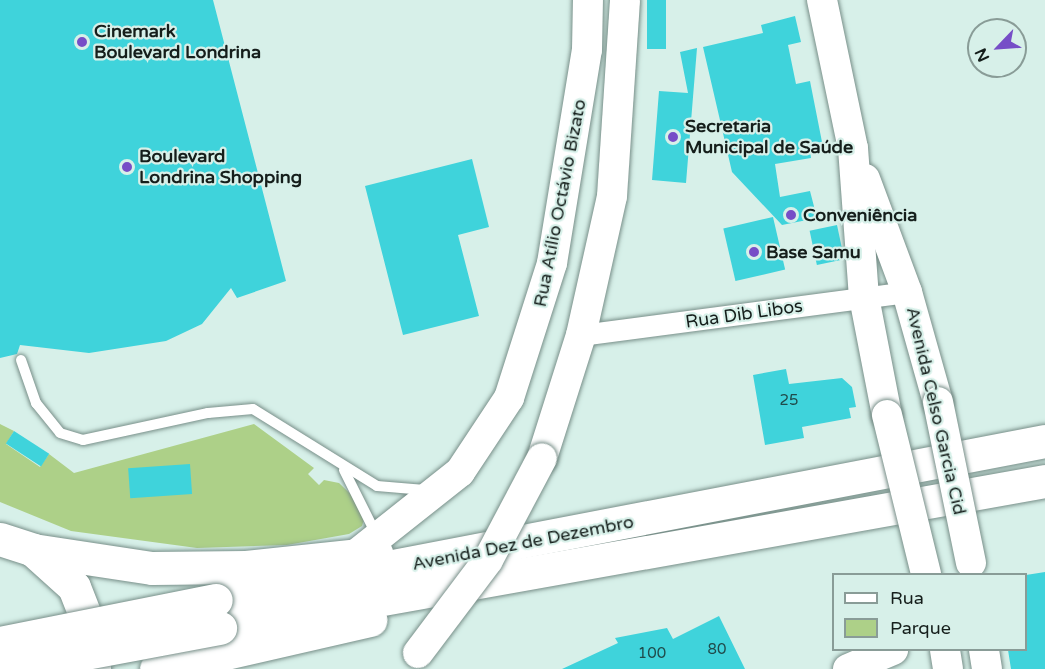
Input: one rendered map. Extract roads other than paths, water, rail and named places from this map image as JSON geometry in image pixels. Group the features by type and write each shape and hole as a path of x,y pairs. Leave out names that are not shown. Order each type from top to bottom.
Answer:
{"main road":[{"name":"Avenida Dez de Dezembro","path":"0,669 443,560 1045,441"},
{"name":"Avenida Dez de Dezembro","path":"0,643 467,584 1045,481"},
{"path":"0,539 33,550 152,568 246,567 369,546 443,560"},
{"path":"33,550 62,573 87,611 94,669"},
{"path":"156,669 320,635 415,607 467,584"}],"street":[{"name":"Rua Atílio Octávio Bizato","path":"369,546 460,472 494,429 545,298 587,50 588,0"},
{"path":"412,661 488,560 542,459 581,335 612,196 625,0"},
{"name":"Avenida Celso Garcia Cid","path":"822,0 853,148 864,297 887,415 926,573"},
{"name":"Avenida Celso Garcia Cid","path":"853,148 907,292 935,391 972,569"},
{"name":"Rua Dib Libos","path":"581,335 907,292"},
{"path":"880,380 895,366 915,367 935,391"},
{"path":"848,669 891,651"},
{"path":"945,651 948,669"},
{"path":"984,651 987,669"}],"lane":[{"path":"21,360 36,403 60,433 82,440 208,413 253,409 377,486 438,490"},
{"path":"338,463 357,489 369,546"}],"place":[{"name":"Cinemark Boulevard Londrina","path":"82,42"},
{"name":"Secretaria Municipal de Saúde","path":"673,137"},
{"name":"Boulevard Londrina Shopping","path":"127,167"},
{"name":"Conveniência","path":"791,215"},
{"name":"Base Samu","path":"754,252"}]}
